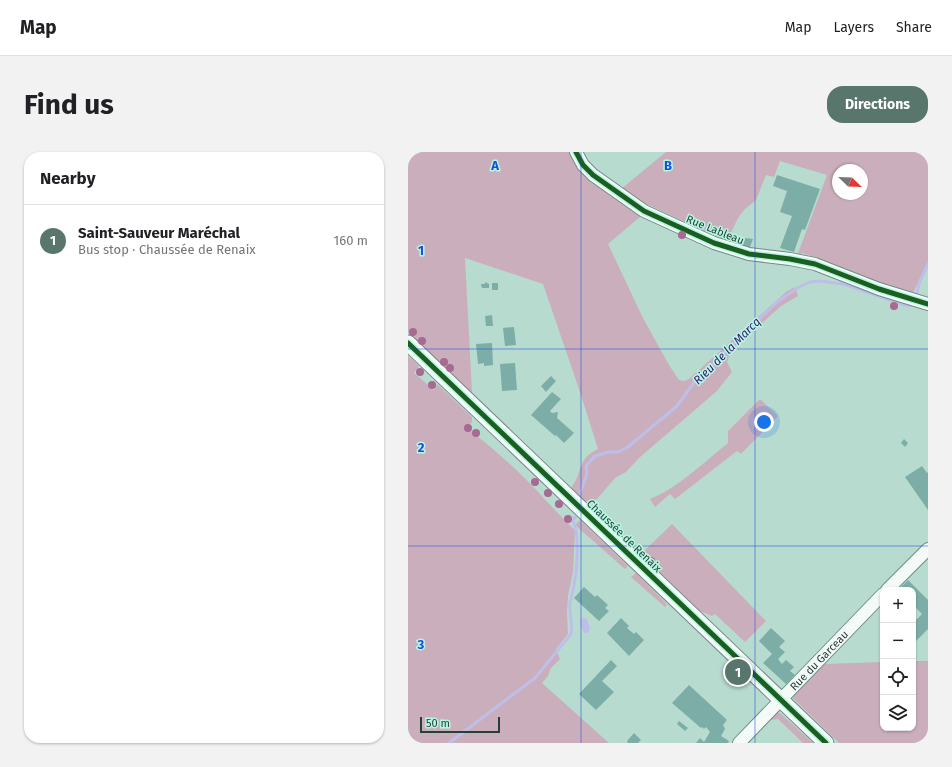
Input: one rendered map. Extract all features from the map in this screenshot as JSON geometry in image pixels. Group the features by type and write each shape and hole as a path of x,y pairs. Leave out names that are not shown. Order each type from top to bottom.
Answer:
{"main road":[{"name":"Chaussée de Renaix","path":"408,343 826,743"}],"street":[{"name":"Rue Lableau","path":"576,152 583,165 593,175 644,211 714,243 749,254 797,260 815,264 879,289 928,304"},
{"path":"890,587 928,549"},
{"name":"Rue du Garceau","path":"739,743 880,597"}],"shaded area":[{"path":"408,152 574,152 607,192 641,216 608,244 643,318 679,380 684,381 689,379 786,292 795,287 798,296 781,306 731,351 727,362 732,372 717,391 639,458 626,472 615,478 597,499 593,501 585,501 571,488 586,457 598,449 543,284 465,258 472,393 408,332"},
{"path":"666,152 928,152 928,262 913,293 898,289 896,292 823,260 802,253 797,256 827,175 780,161 774,177 766,175 756,200 745,209 738,218 727,241 625,194 621,189"},
{"path":"408,356 419,366 414,373 434,390 437,384 472,417 472,422 468,426 471,431 516,469 575,530 573,572 568,596 568,634 556,649 560,659 551,668 548,676 542,683 609,743 408,743"},
{"path":"760,399 778,416 741,454 737,451 675,499 670,494 655,507 650,499 681,481 728,443 728,431"},
{"path":"580,520 628,566 625,569 575,525"},
{"path":"672,524 766,621 745,642 715,614 712,616 700,611 641,554"},
{"path":"636,573 663,600 667,605 665,607 631,577"},
{"path":"916,661 928,661 928,743 839,743 793,698 795,693 822,664 880,662 880,731 916,731"},
{"path":"775,713 780,713 813,743 803,743 778,719 770,720"}],"water":[{"path":"581,618 587,619 590,628 588,633 585,633 581,628"}],"building":[{"path":"777,175 820,189 805,230 802,229 794,252 780,248 792,216 780,212 787,191 773,186"},
{"path":"745,238 753,239 750,247 743,246"},
{"path":"485,282 489,284 489,288 482,288 481,284 485,284"},
{"path":"492,283 498,283 498,290 492,290"},
{"path":"492,315 493,326 486,326 485,316"},
{"path":"514,327 516,345 505,346 503,328"},
{"path":"492,343 493,365 484,366 484,363 478,364 476,344"},
{"path":"515,363 517,390 502,391 500,364"},
{"path":"551,376 556,381 546,392 541,386"},
{"path":"552,392 561,399 550,411 552,413 558,412 557,418 574,433 564,443 531,415"},
{"path":"904,439 908,443 905,447 901,443"},
{"path":"922,466 927,473 928,472 928,510 905,477"},
{"path":"908,580 915,587 901,587"},
{"path":"584,587 595,597 597,595 608,605 605,608 609,611 599,621 574,598"},
{"path":"916,588 928,600 928,629 916,641 916,620 922,614 916,608"},
{"path":"621,618 629,626 627,628 634,634 636,632 644,640 629,656 607,633"},
{"path":"771,628 785,641 779,647 785,652 778,659 782,664 786,660 794,667 790,671 795,675 786,684 763,663 772,654 759,641"},
{"path":"611,660 617,666 602,681 614,692 596,710 579,694"},
{"path":"689,685 727,720 723,725 725,729 721,736 729,741 728,743 696,743 700,738 704,742 710,732 706,727 704,729 702,727 701,728 672,703"},
{"path":"679,721 688,728 685,731 677,724"},
{"path":"634,733 641,740 638,743 628,743 627,741"}],"waterway":[{"path":"916,295 920,281 928,264"},
{"name":"Rieu de la Marcq","path":"580,493 587,474 586,466 595,456 609,452 618,452 628,447 677,406 695,381 777,302 799,287 810,282 820,281 843,284 908,306 913,304"},
{"name":"Rieu de la Marcq","path":"449,743 535,678 571,634 572,626 570,603 577,562 577,534 573,521 575,517"}],"cycle path":[{"path":"576,152 583,165 593,175 644,211 714,243 749,254 815,264 879,289 928,304"},
{"path":"408,343 826,743"}],"place":[{"name":"Saint-Sauveur Maréchal","path":"738,672"}]}
